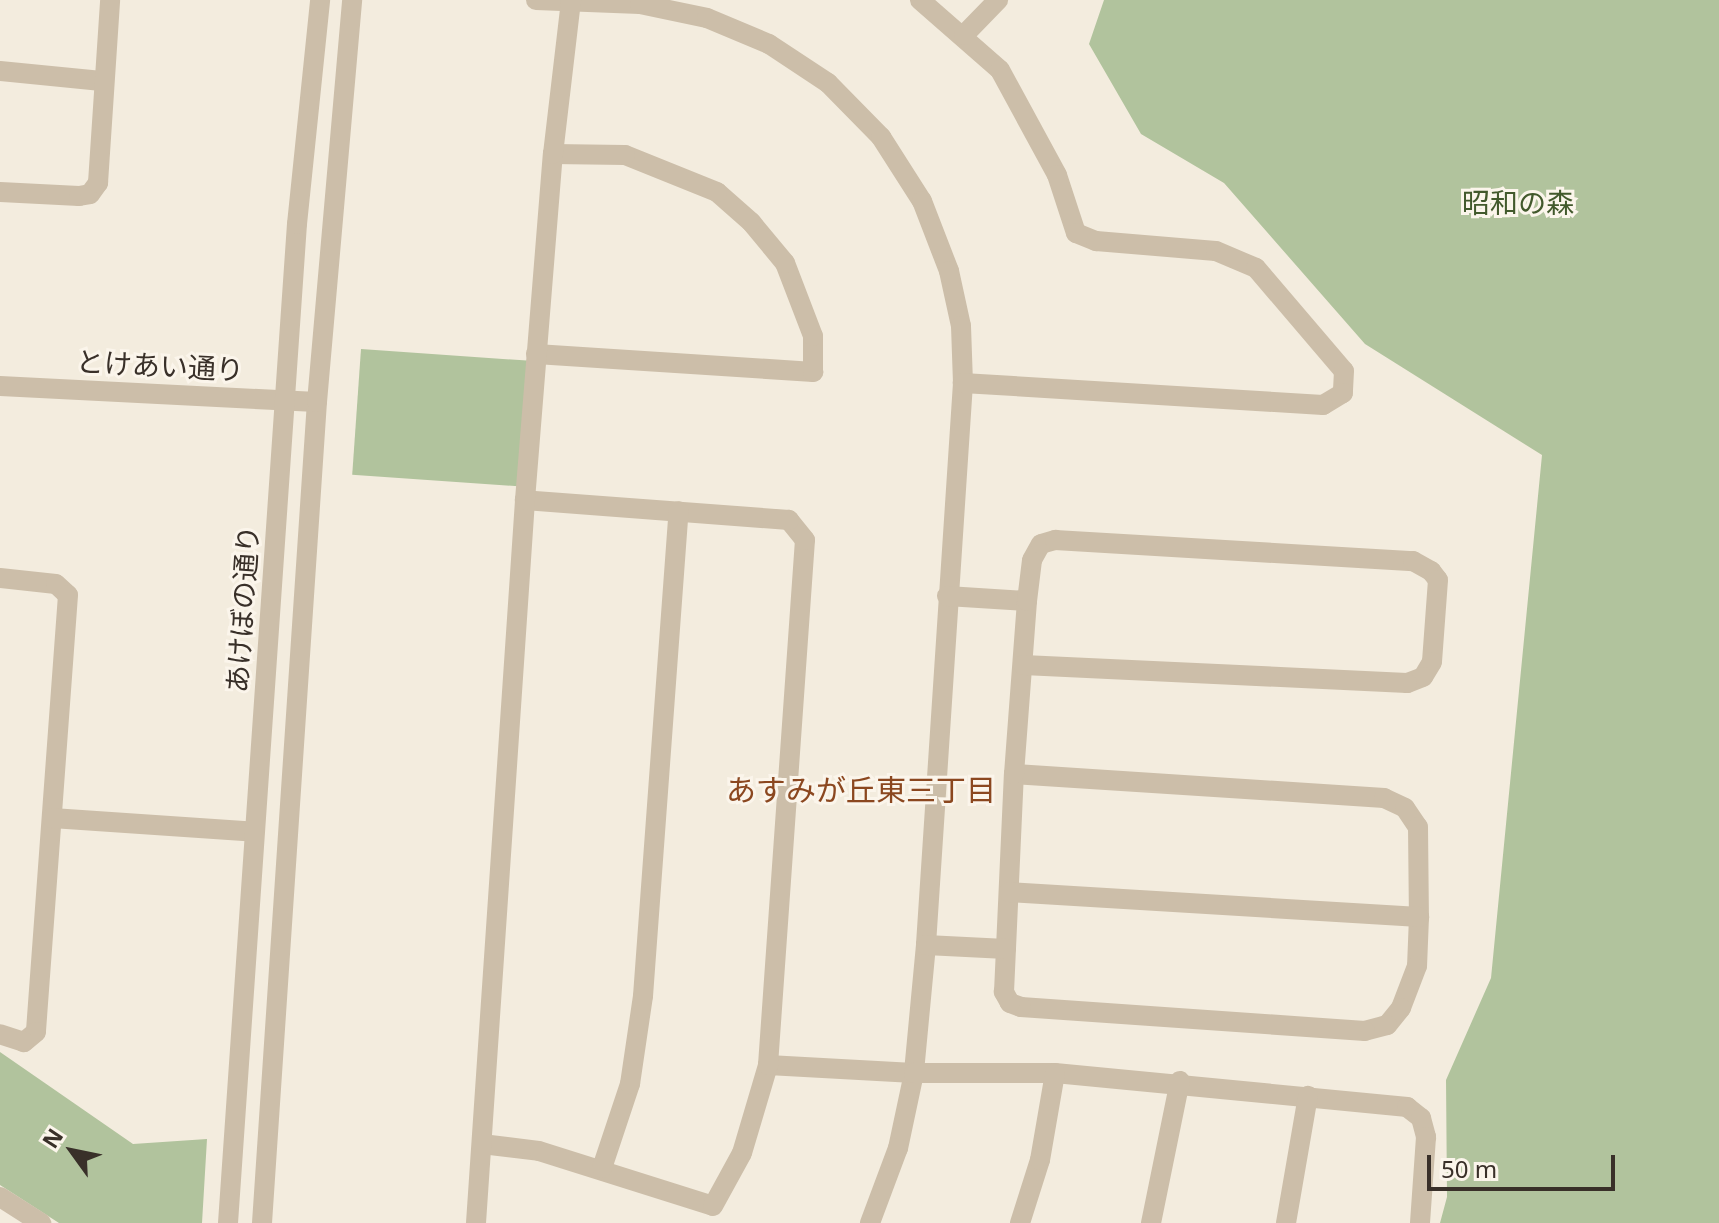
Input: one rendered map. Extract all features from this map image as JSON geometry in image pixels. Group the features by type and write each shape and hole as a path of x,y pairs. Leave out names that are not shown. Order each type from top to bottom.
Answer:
{"street":[{"path":"0,192 90,194 98,183 102,81 110,0"},
{"name":"あけぼの通り","path":"228,1223 285,400 320,0"},
{"path":"262,1223 317,402 352,0"},
{"path":"536,0 640,4 707,18 769,44 828,83 881,137 922,201 949,271 961,326 963,383 926,945 914,1073 898,1148 870,1223"},
{"path":"920,0 964,35 1000,70 1028,115 1076,233 1096,241 1216,251 1256,268 1344,371 1343,393 1323,405 963,383"},
{"path":"964,35 998,0"},
{"path":"476,1223 536,354 553,154 571,1"},
{"path":"0,71 102,81"},
{"path":"536,354 813,372 813,336 785,263 751,222 717,192 625,155 553,154"},
{"name":"とけあい通り","path":"0,386 317,402"},
{"path":"482,1144 539,1151 602,1168 713,1206 742,1153 768,1065 805,540 789,520 525,500"},
{"path":"602,1168 630,1084 643,996 679,511"},
{"path":"1014,774 1384,798 1405,808 1418,827 1419,917 1417,966 1401,1008 1387,1025 1365,1031 1021,1007 1004,992 1014,774 1027,601 1032,560 1041,544 1055,540 1413,561 1438,580 1432,662 1423,677 1407,683 1023,665"},
{"path":"0,578 56,584 68,595 36,1032 24,1042 0,1034"},
{"path":"947,596 1027,601"},
{"path":"52,818 255,832"},
{"path":"1009,892 1419,917"},
{"path":"926,945 1006,949"},
{"path":"768,1065 914,1073 1055,1073 1180,1081 1407,1107 1421,1118 1426,1137 1420,1223"},
{"path":"1020,1223 1040,1160 1055,1073"},
{"path":"1151,1223 1180,1081"},
{"path":"1286,1223 1308,1096"},
{"path":"0,1197 41,1223"}],"green space":[{"name":"昭和の森","path":"1104,0 1719,0 1719,1223 1440,1223 1447,1197 1446,1080 1491,978 1542,455 1365,344 1224,183 1141,134 1089,44"},
{"path":"361,349 531,361 522,487 352,475"},
{"path":"0,1052 133,1144 207,1139 202,1223 59,1223 0,1185"}],"district":[{"name":"あすみが丘東三丁目","path":"861,790"}]}
